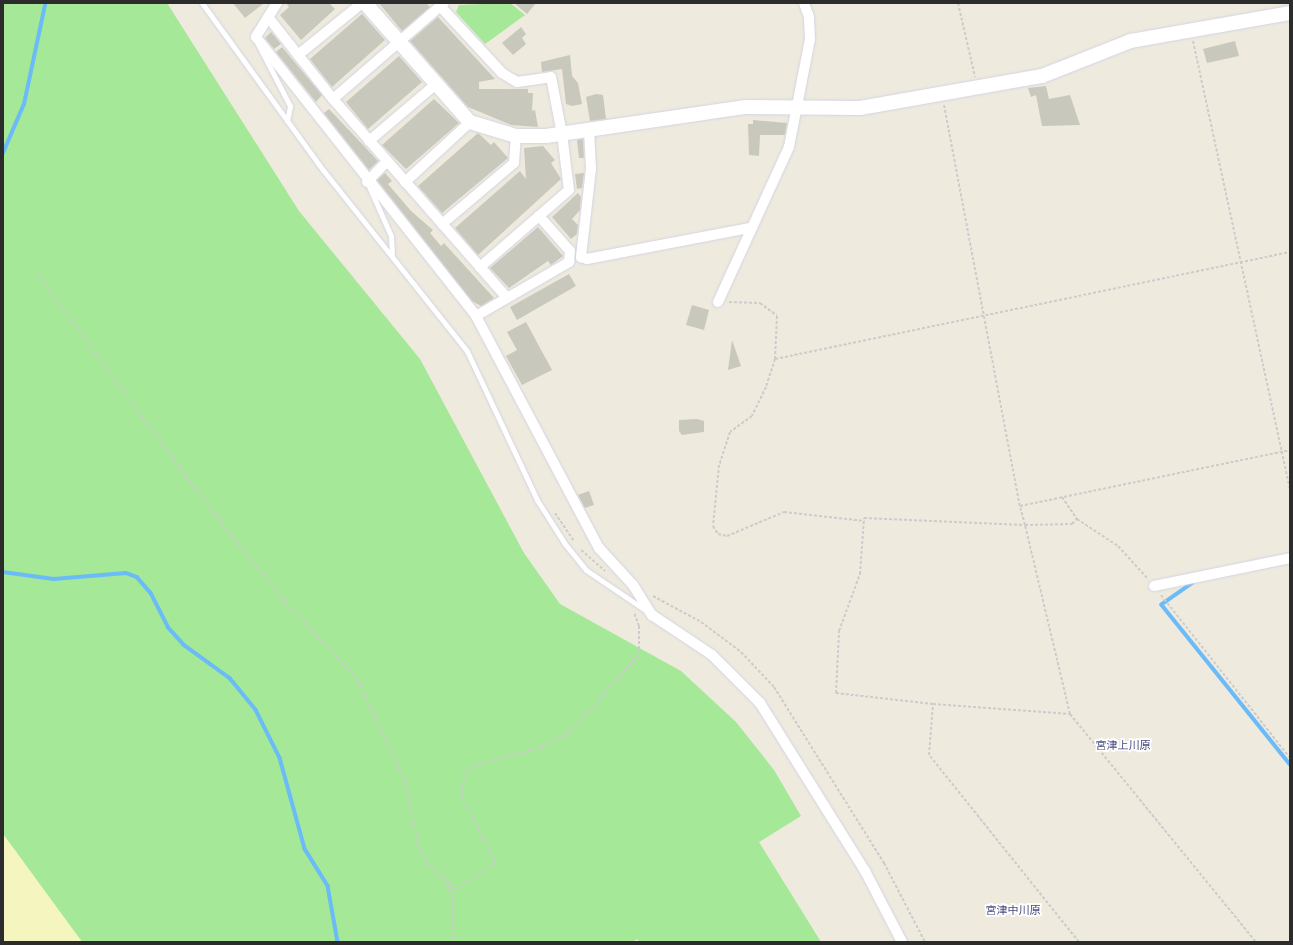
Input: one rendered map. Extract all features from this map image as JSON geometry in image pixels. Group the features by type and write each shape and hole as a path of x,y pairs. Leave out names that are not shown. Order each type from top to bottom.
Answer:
{"street":[{"path":"298,55 362,3"},
{"path":"365,3 470,122 516,136 562,134 746,108 860,108 1042,76 1131,41 1290,13"},
{"path":"718,302 750,228 789,147 798,108 810,32 804,3"},
{"path":"333,99 442,5 502,73 517,82 551,78 562,134 569,190 480,267"},
{"path":"271,8 298,55 333,99 507,298"},
{"path":"271,8 256,37 367,182 476,316 529,411 584,524 652,615 712,655 760,703 866,871 902,942"},
{"path":"370,141 436,84"},
{"path":"405,182 470,122"},
{"path":"581,257 591,169 589,130"},
{"path":"442,224 514,163 516,136"},
{"path":"367,182 387,161"},
{"path":"539,216 570,251 569,262"},
{"path":"476,316 569,262 581,257 587,259 750,228"},
{"path":"1154,586 1290,558"}],"lane":[{"path":"202,3 287,121 467,352 537,500 565,544 586,570 628,601 652,615"},
{"path":"256,37 260,53 290,106 287,121"},
{"path":"367,182 391,236 392,254"}],"path":[{"path":"958,3 978,88"},
{"path":"1191,30 1290,488"},
{"path":"942,94 1020,506 1070,714 1256,942"},
{"path":"775,359 1290,252"},
{"path":"38,275 197,491 283,600 358,680 405,783 418,844 428,864 446,883 455,889 496,863 462,796 465,771 475,765 540,748 564,736 580,721 638,654 639,626 628,601"},
{"path":"718,302 760,303 777,316 775,359 752,416 730,432 719,465 713,526 718,534 727,536 784,512 864,521"},
{"path":"1020,506 1290,450"},
{"path":"1062,497 1077,519 1118,546 1154,586 1290,758"},
{"path":"1070,714 933,704 836,693 839,631 860,574 864,518 1025,525 1072,524 1077,519"},
{"path":"933,704 928,755 1079,942"},
{"path":"446,883 452,896 453,942"}],"green space":[{"path":"3,3 167,3 299,211 420,359 524,553 560,604 681,671 736,722 774,770 801,816 759,842 821,942 640,942 637,939 633,942 82,942 3,834"},
{"path":"510,3 525,15 485,44 456,12 459,5"}],"sand":[{"path":"3,834 82,942 3,942"}],"building":[{"path":"233,3 264,3 245,18"},
{"path":"286,3 329,3 335,9 301,40 280,15 289,7"},
{"path":"379,3 426,3 430,7 402,31"},
{"path":"514,3 536,3 527,14"},
{"path":"362,14 385,40 332,87 310,59"},
{"path":"438,17 495,79 479,82 479,89 528,89 528,93 533,93 532,111 535,110 538,127 511,125 468,107 410,41"},
{"path":"521,27 526,34 522,38 526,44 513,55 502,43"},
{"path":"271,32 281,44 274,49 265,38"},
{"path":"1235,41 1239,56 1207,63 1203,49"},
{"path":"282,47 322,95 316,102 276,52"},
{"path":"570,55 572,76 578,83 582,104 572,106 566,104 562,69 542,72 541,62"},
{"path":"399,56 422,82 368,129 346,102"},
{"path":"1046,86 1049,99 1070,95 1080,125 1042,126 1036,95 1031,97 1028,88"},
{"path":"596,94 603,95 606,119 590,121 586,97"},
{"path":"434,99 459,123 406,169 382,145"},
{"path":"329,109 378,161 369,170 324,113"},
{"path":"753,120 787,123 785,135 760,135 759,156 749,155 748,124 753,124"},
{"path":"478,133 491,145 494,142 508,158 442,213 418,186"},
{"path":"583,139 584,158 579,158 577,140"},
{"path":"543,146 555,160 551,163 561,179 478,255 455,228 520,171 526,179 524,148"},
{"path":"385,173 392,181 388,184 411,211 433,230 430,233 441,246 444,243 494,298 481,306 472,301 377,180"},
{"path":"584,173 582,188 577,189 575,174"},
{"path":"578,193 581,197 580,210 572,219 578,225 577,234 571,239 552,217"},
{"path":"538,227 563,256 551,265 548,261 509,288 490,268"},
{"path":"569,274 576,286 517,320 510,307"},
{"path":"692,305 709,310 704,330 686,325"},
{"path":"526,322 552,370 522,385 506,356 517,350 507,332"},
{"path":"732,340 741,366 728,370"},
{"path":"697,419 704,421 704,432 682,435 679,431 679,420"},
{"path":"589,491 594,505 585,508 578,495"}],"waterway":[{"path":"3,153 24,104 45,5"},
{"path":"3,572 54,579 126,573 137,577 151,593 168,627 184,645 230,678 256,710 280,758 305,849 328,886 338,942"},
{"path":"1193,583 1162,605 1290,764"}],"district":[{"name":"宮津上川原","path":"1123,746"},
{"name":"宮津中川原","path":"1013,911"}]}
